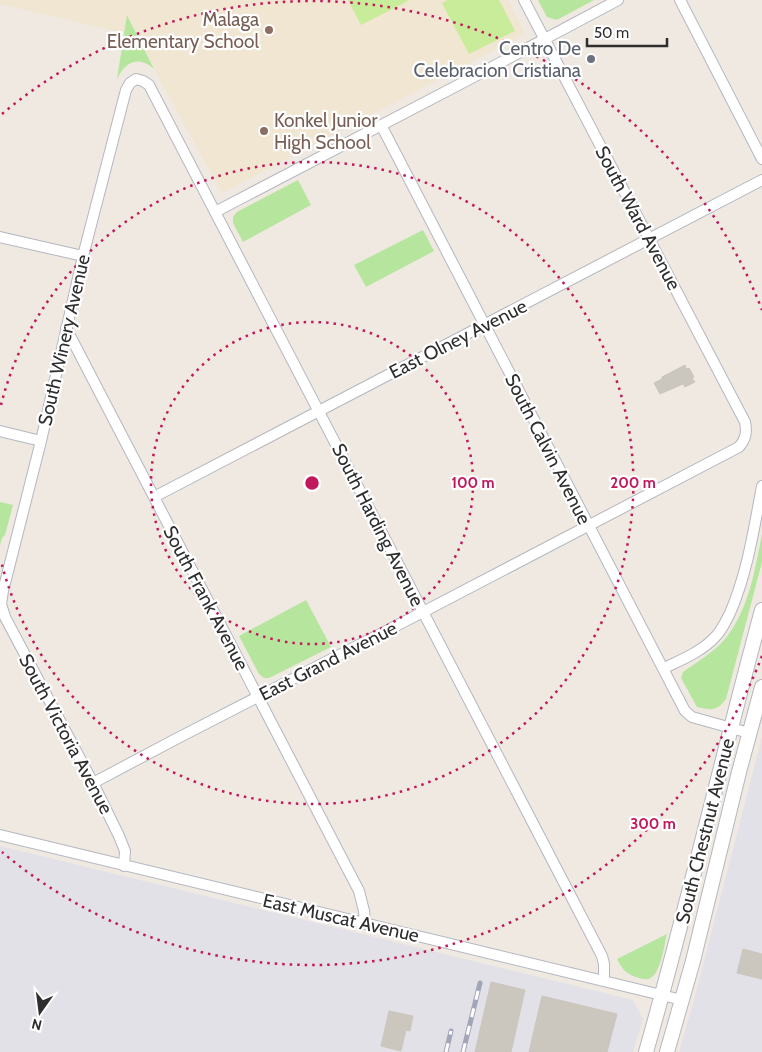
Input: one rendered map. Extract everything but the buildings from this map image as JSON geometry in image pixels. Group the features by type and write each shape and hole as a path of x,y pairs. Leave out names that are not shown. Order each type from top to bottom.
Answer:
{"main road":[{"name":"South Chestnut Avenue","path":"646,1052 762,610"},
{"name":"South Chestnut Avenue","path":"667,1052 762,687"}],"street":[{"name":"South Ward Avenue","path":"524,0 745,422 745,437"},
{"path":"215,212 618,0"},
{"path":"680,0 762,159"},
{"name":"South Harding Avenue","path":"136,79 149,85 319,411 602,956 604,980"},
{"name":"South Winery Avenue","path":"1,604 83,256 126,90 130,83 136,79"},
{"name":"South Calvin Avenue","path":"381,125 685,711 692,717 749,733"},
{"name":"East Olney Avenue","path":"154,497 762,180"},
{"path":"0,237 83,256"},
{"name":"South Frank Avenue","path":"66,328 359,891 365,924"},
{"path":"0,431 41,440"},
{"name":"East Grand Avenue","path":"93,783 739,447 745,437"},
{"path":"664,668 704,647 716,636 726,621 743,575 762,486"},
{"name":"South Victoria Avenue","path":"1,604 5,617 119,836 125,851 124,866"},
{"name":"East Muscat Avenue","path":"0,836 682,1000"}],"shaded area":[{"name":"Konkel Junior High School","path":"0,0 508,0 525,34 222,193 154,69 128,15 124,33 0,4"},
{"path":"762,737 762,1052 679,1052 695,996"},
{"path":"0,846 633,1000 643,1019 633,1052 0,1052"}],"green space":[{"path":"348,0 407,0 408,1 361,25"},
{"path":"448,0 499,0 515,31 469,54 442,3"},
{"path":"538,0 594,0 557,20 547,17"},
{"path":"127,15 154,69 143,62 133,62 124,68 117,79"},
{"path":"298,180 311,205 243,242 233,223 233,217 237,212"},
{"path":"423,230 434,251 366,287 354,265"},
{"path":"0,502 13,505 5,535 0,545"},
{"path":"762,534 762,562 726,699 713,709 697,707 681,678 683,672 716,648 733,628 750,589"},
{"path":"306,600 331,647 269,678 264,678 259,674 239,636"},
{"path":"667,934 659,966 652,977 648,979 627,973 617,959"}],"railway":[{"path":"463,1052 480,983"},
{"path":"446,1052 451,1031"}],"place":[{"name":"Malaga Elementary School","path":"269,30"},
{"name":"Centro De Celebracion Cristiana","path":"591,59"},
{"name":"Konkel Junior High School","path":"264,131"}]}
